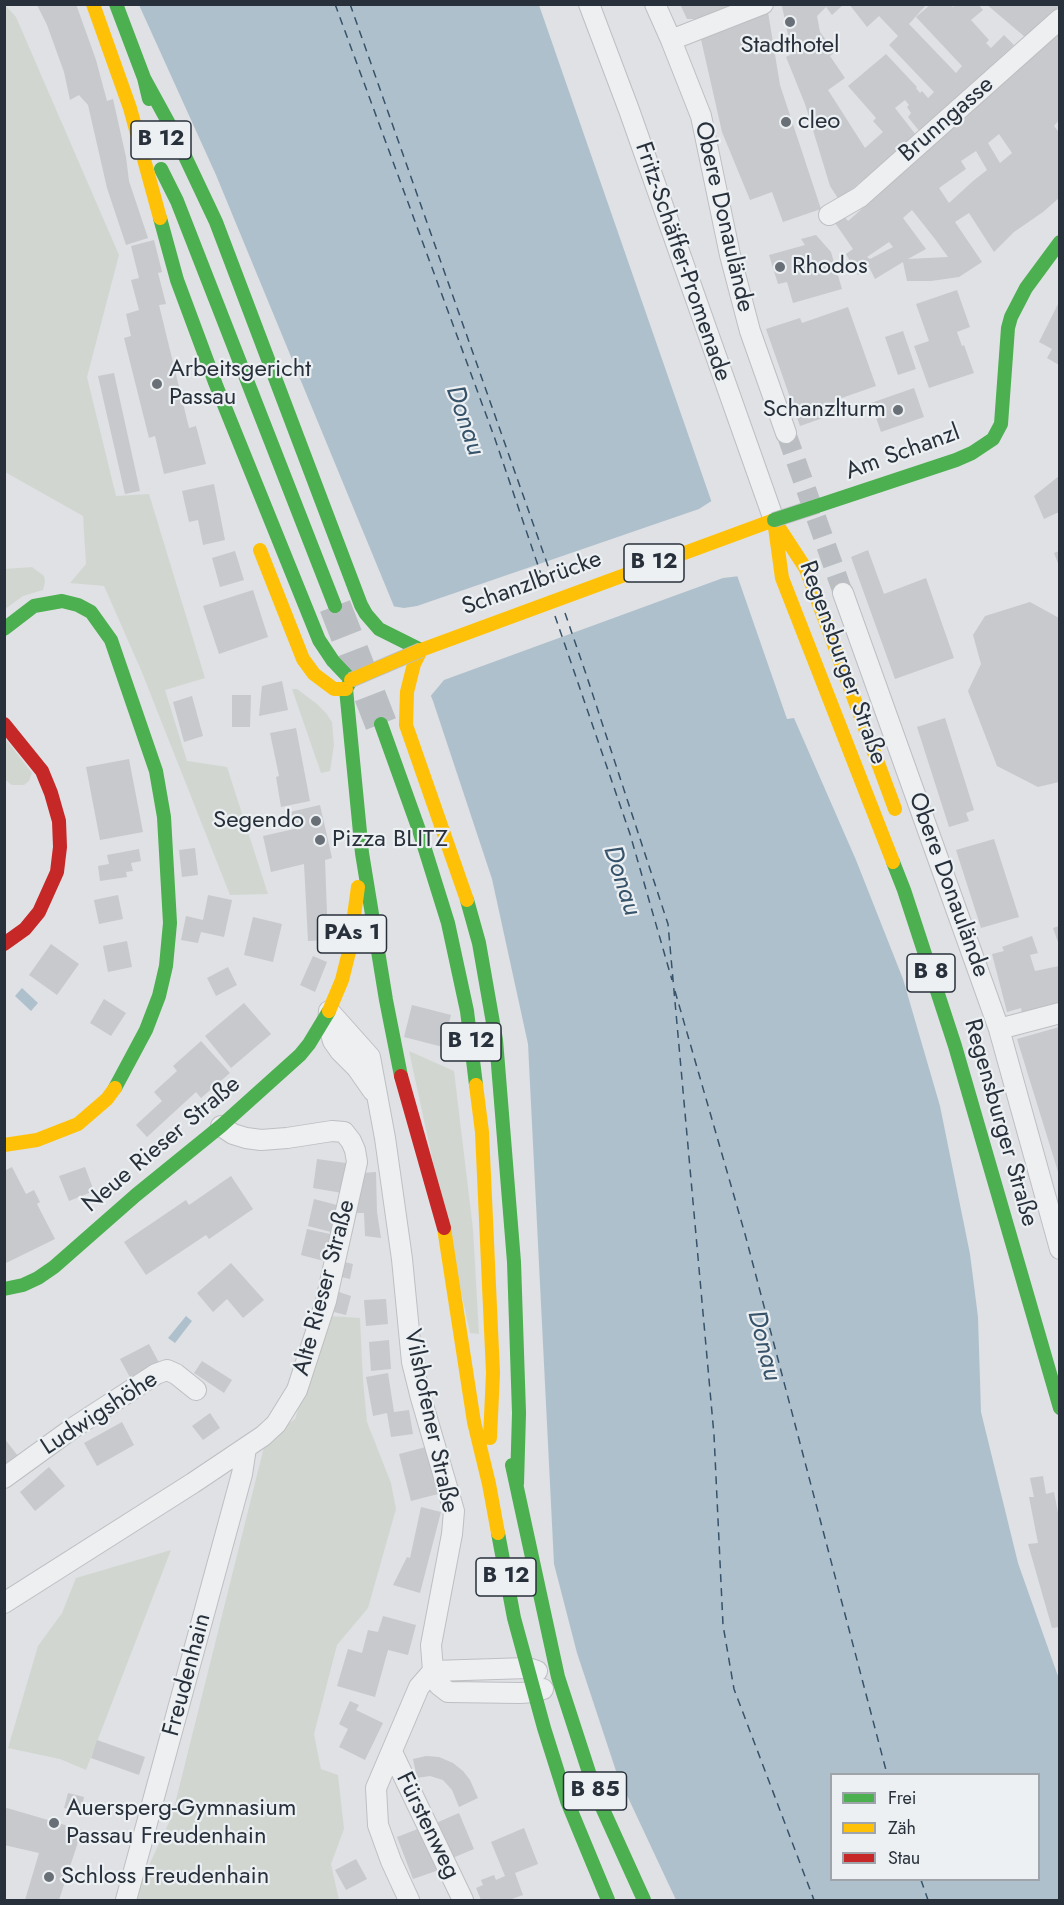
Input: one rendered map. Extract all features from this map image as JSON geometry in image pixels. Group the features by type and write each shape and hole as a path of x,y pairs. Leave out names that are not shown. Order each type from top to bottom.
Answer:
{"main road":[{"name":"B 12","path":"93,4 130,108 177,201 335,606"},
{"name":"B 12","path":"116,4 144,78 159,134"},
{"path":"144,78 173,130 216,222 361,605 379,629 421,650"},
{"path":"130,108 177,280 216,385 319,640 340,669 348,686 334,689 314,675 303,659 254,536"},
{"name":"B 12","path":"165,156 177,201"},
{"name":"Am Schanzl","path":"774,520 965,457 993,439 1000,429 1008,328 1011,317 1026,288 1059,242"},
{"path":"216,385 220,432"},
{"name":"Schanzlbrücke","path":"348,686 421,650 534,606 774,520"},
{"name":"Regensburger Straße","path":"774,520 806,569 902,826"},
{"name":"Regensburger Straße","path":"774,520 782,578 904,890 955,1046 1059,1408"},
{"path":"4,629 34,606 62,601 78,605 91,612 111,640 156,771 164,818 170,923 166,966 159,996 146,1030 120,1082 107,1099 78,1124 37,1140 4,1145"},
{"name":"B 12","path":"421,650 414,664 405,717 466,895 479,943 496,1041 514,1262 519,1413 517,1484"},
{"name":"B 12","path":"348,686 362,853 386,1000 404,1088 446,1238 474,1422 489,1484 514,1618 534,1692"},
{"path":"4,724 42,771 59,821 60,848 57,872 39,912 25,928 4,944"},
{"name":"B 12","path":"381,724 419,830 448,923 467,1011 482,1132 493,1373 489,1484"},
{"name":"PAs 1","path":"329,1011 342,980 349,952 362,853"},
{"name":"Neue Rieser Straße","path":"4,1289 23,1285 54,1267 220,1126 300,1055 329,1011"},
{"name":"B 12","path":"493,1373 549,1646 558,1677"},
{"name":"B 85","path":"558,1677 596,1794 644,1900"},
{"name":"B 85","path":"534,1692 567,1801 608,1900"}],"street":[{"name":"Fritz-Schäffer-Promenade","path":"589,4 629,110 774,520"},
{"name":"Obere Donaulände","path":"655,4 701,116 730,255 750,331 786,432"},
{"path":"671,40 763,4"},
{"name":"Brunngasse","path":"829,215 860,196 1059,19"},
{"name":"Obere Donaulände","path":"843,593 999,1029 1059,1249"},
{"name":"Vilshofener Straße","path":"329,1011 329,1033 340,1051 357,1068 379,1099"},
{"name":"Vilshofener Straße","path":"329,1011 370,1057 379,1099 402,1259 412,1362 454,1511 452,1534 431,1645 433,1671"},
{"path":"999,1029 1059,1013"},
{"path":"300,1055 321,1048 340,1051"},
{"name":"Alte Rieser Straße","path":"4,1603 246,1448 276,1424 297,1390 326,1301 357,1162 351,1141 344,1132 332,1131 261,1140 233,1134 220,1126"},
{"name":"Ludwigshöhe","path":"4,1478 73,1428 156,1374 167,1370 176,1374 196,1390"},
{"name":"Freudenhain","path":"126,1900 242,1474 246,1448"},
{"path":"409,1900 378,1825 376,1788 419,1687 433,1671 528,1668 558,1677 548,1687 534,1692 448,1692 439,1686 433,1671"},
{"name":"Fürstenweg","path":"392,1752 463,1900"}],"shaded area":[{"path":"5,5 16,17 119,255 87,377 116,496 149,494 205,678 165,690 187,761 227,767 268,894 230,895 141,670 104,586 70,583 86,564 83,516 5,472"},
{"path":"32,567 44,576 43,590 23,596 5,609 5,569"},
{"path":"292,689 297,689 317,704 332,722 334,745 330,771 321,773"},
{"path":"4,737 32,773 29,781 24,785 12,785 5,780"},
{"path":"409,1051 454,1071 473,1229 479,1334 470,1333"},
{"path":"328,1316 360,1318 367,1422 391,1483 396,1509 368,1608 337,1645 314,1734 321,1769 338,1775 344,1829 331,1864 339,1900 135,1900 140,1884 172,1816 266,1439 295,1419"},
{"path":"171,1550 86,1770 60,1759 8,1748 38,1646 62,1613 76,1578"}],"water":[{"name":"Donau","path":"139,5 539,5 787,719 794,718 856,860 903,979 940,1106 970,1254 978,1317 981,1412 1018,1563 1059,1679 1059,1900 676,1900 617,1774 577,1653 554,1564 528,1044 492,879 433,701 216,175"},
{"path":"22,988 38,1003 31,1011 15,996"},
{"path":"186,1316 192,1321 175,1343 168,1338"}],"pier":[{"path":"713,500 740,576 723,578 444,680 429,698 391,606 404,608 417,606 699,509"}],"building":[{"path":"76,4 96,60 107,101 113,99 129,181 148,238 126,245 107,188 88,105 79,95 70,100 64,72 37,5"},
{"path":"680,4 746,4 709,19 687,19"},
{"path":"783,4 844,4 832,15 826,7 817,16 820,32 835,52 830,56 845,78 828,90 865,148 883,132 873,121 876,118 848,86 886,54 920,93 922,91 928,98 934,92 889,45 898,36 879,16 867,27 849,4 927,4 909,24 956,73 962,66 916,17 931,4 950,4 953,7 956,4 978,4 983,10 971,20 989,40 986,43 991,48 1004,35 1014,45 920,132 908,117 911,113 905,100 895,108 916,135 839,200 830,186 805,104 786,57 792,54"},
{"path":"986,4 1060,4 1060,6 1025,37"},
{"path":"768,12 780,85 821,209 783,222 772,192 750,200 722,132 700,35"},
{"path":"1059,29 1059,120 1054,126 1058,131 1059,129 1059,198 1014,232 994,252 969,213 955,222 982,262 959,277 931,281 907,281 903,262 875,279 869,267 858,275 846,254 853,249 835,223 844,216 848,221","holes":["999,134 1012,153 1000,163 988,143","976,151 987,170 949,203 939,188 966,169 961,161","912,210 948,257 908,259 926,249 903,218","889,242 893,247 870,259 867,257"]},
{"path":"816,235 831,252 842,289 793,303 787,282 778,284 769,255 805,245 801,239"},
{"path":"154,240 162,272 158,273 166,304 159,305 189,428 196,426 206,464 164,474 155,436 149,438 124,338 131,336 126,314 139,310 131,280 139,278 131,246"},
{"path":"957,290 970,327 957,332 974,373 929,388 914,346 929,341 916,304"},
{"path":"1058,304 1059,365 1047,358 1052,349 1039,342"},
{"path":"848,307 876,386 836,400 840,412 800,426 766,329 800,318 802,323"},
{"path":"903,331 916,369 898,375 885,337"},
{"path":"114,373 140,491 125,494 98,376"},
{"name":"Schanzlturm","path":"914,388 924,417 881,432 871,403"},
{"path":"1059,476 1059,512 1044,519 1034,496"},
{"path":"214,484 225,540 203,545 198,520 189,522 182,491"},
{"path":"868,550 884,594 926,578 954,658 895,679 851,557"},
{"path":"235,551 244,580 220,587 212,558"},
{"path":"1059,551 1059,566 1054,553"},
{"path":"253,590 268,637 219,654 203,606"},
{"path":"1030,602 1059,618 1059,782 1038,787 997,766 968,691 981,664 973,635 985,616"},
{"path":"282,681 288,710 259,716 262,686"},
{"path":"232,695 251,695 250,727 232,727"},
{"path":"192,696 203,736 184,742 173,702"},
{"path":"945,718 974,810 966,813 969,821 949,827 917,727"},
{"path":"296,728 310,801 281,807 276,777 279,776 270,733"},
{"path":"129,759 143,832 100,840 86,767"},
{"path":"320,805 332,858 325,860 328,940 308,941 304,864 271,872 263,836 294,829 290,812"},
{"path":"994,839 1019,917 981,928 956,850"},
{"path":"195,848 198,875 182,877 179,850"},
{"path":"139,849 141,861 131,863 133,871 126,872 127,877 100,881 98,866 109,864 107,855"},
{"path":"118,895 123,919 99,924 94,900"},
{"path":"208,895 232,900 224,937 201,932 198,943 181,940 186,916 203,920"},
{"path":"253,917 282,924 273,962 244,955"},
{"path":"1059,926 1059,945 1053,928"},
{"path":"1032,936 1038,953 1030,955 1035,971 1059,966 1059,1004 1022,1014 1021,1008 1007,1012 992,954 1004,951 1002,947"},
{"path":"127,941 132,967 108,972 103,946"},
{"path":"51,944 79,964 57,995 29,975"},
{"path":"313,956 327,962 315,992 300,985"},
{"path":"228,967 237,985 216,996 207,978"},
{"path":"104,999 126,1013 111,1036 90,1023"},
{"path":"244,1003 271,1034 231,1068 205,1036"},
{"path":"412,1005 451,1015 443,1047 404,1037"},
{"path":"1059,1027 1059,1175 1017,1039"},
{"path":"201,1041 230,1073 201,1098 196,1092 147,1137 136,1125 162,1101 154,1092 177,1071 173,1066"},
{"path":"317,1159 346,1163 342,1193 313,1188"},
{"path":"12,1167 26,1194 34,1190 40,1202 37,1204 55,1239 4,1264 4,1171"},
{"path":"85,1167 94,1191 69,1201 59,1176"},
{"path":"376,1172 377,1212 381,1238 365,1236 364,1213 354,1213 362,1173"},
{"path":"231,1176 253,1209 209,1239 206,1235 146,1275 124,1242 186,1200 189,1205"},
{"path":"314,1199 337,1205 331,1232 308,1226"},
{"path":"307,1229 330,1234 324,1261 301,1255"},
{"path":"344,1262 353,1264 350,1279 341,1277"},
{"path":"231,1263 264,1300 243,1318 227,1299 213,1312 197,1293"},
{"path":"339,1292 351,1296 346,1315 334,1312"},
{"path":"386,1299 388,1324 366,1326 364,1300"},
{"path":"389,1340 391,1369 371,1371 369,1342"},
{"path":"149,1344 162,1368 133,1383 120,1359"},
{"path":"202,1361 232,1380 224,1393 194,1373"},
{"path":"388,1373 394,1412 409,1410 413,1434 391,1437 387,1413 373,1416 366,1377"},
{"path":"210,1413 220,1428 203,1440 192,1426"},
{"path":"122,1422 134,1445 97,1466 84,1443"},
{"path":"4,1438 18,1456 4,1465"},
{"path":"426,1447 438,1494 411,1501 399,1454"},
{"path":"49,1467 65,1486 35,1511 20,1492"},
{"path":"1043,1476 1046,1494 1054,1492 1059,1518 1059,1627 1052,1628 1028,1544 1038,1543 1029,1497 1034,1497 1030,1478"},
{"path":"421,1507 441,1512 420,1593 393,1585 407,1557 410,1558"},
{"path":"383,1616 416,1625 408,1655 388,1650 375,1697 337,1686 348,1649 362,1653 368,1630 378,1632"},
{"path":"350,1701 359,1705 356,1710 383,1723 365,1760 339,1747 348,1729 339,1724"},
{"path":"97,1740 145,1757 139,1775 91,1758"},
{"path":"426,1756 439,1757 453,1763 463,1771 478,1798 459,1807 452,1790 443,1780 430,1776 417,1778 413,1759"},
{"path":"68,1793 84,1797 81,1812 64,1808"},
{"name":"Schloss Freudenhain","path":"7,1808 82,1830 59,1900 25,1900 39,1853 4,1845 4,1810"},
{"path":"459,1813 474,1849 450,1859 436,1823"},
{"path":"423,1827 439,1870 413,1879 397,1837"},
{"path":"524,1828 538,1864 515,1873 523,1895 509,1900 481,1900 476,1888 483,1885 481,1880 494,1875 496,1880 505,1876 491,1842"},
{"path":"356,1859 367,1879 346,1890 335,1870"}],"ferry route":[{"path":"335,4 495,439 545,586"},
{"path":"350,4 554,583"},
{"path":"565,613 668,924 714,1435 723,1625 734,1689 814,1900"},
{"path":"555,616 630,834 672,980"},
{"path":"675,991 745,1234 887,1773"},
{"path":"921,1881 928,1900"}],"tunnel":[{"path":"786,433 843,593"},
{"path":"335,606 381,724"}],"traffic: fast":[{"path":"116,4 144,78 149,99"},
{"path":"144,78 173,131 216,222 361,605 379,629 421,650"},
{"path":"161,169 177,201 335,606"},
{"path":"160,218 177,280 216,385 319,640 333,661 351,680 346,689"},
{"path":"817,506 956,460 972,453 993,439 1001,424 1008,328 1011,317 1026,288 1060,242"},
{"path":"774,520 817,506"},
{"path":"4,629 34,606 62,601 78,605 91,612 111,640 156,771 164,817 170,923 166,966 159,996 146,1030 115,1088"},
{"path":"346,689 362,853 401,1076"},
{"path":"381,724 419,830 448,923 467,1011 476,1085"},
{"path":"893,862 955,1046 1060,1408"},
{"path":"467,900 479,943 496,1040 514,1262 519,1413 517,1484"},
{"path":"4,1289 23,1285 54,1267 136,1195 221,1126 300,1055 329,1011"},
{"path":"512,1465 558,1677 596,1794 644,1900"},
{"path":"498,1533 514,1618 544,1728 567,1801 608,1900"}],"traffic: slow":[{"path":"93,4 130,108 160,218"},
{"path":"774,520 782,578 893,862"},
{"path":"421,650 774,520"},
{"path":"778,526 806,569 895,809"},
{"path":"260,550 303,659 314,674 334,689 346,689"},
{"path":"421,650 414,664 407,692 406,725 467,900"},
{"path":"351,680 421,650"},
{"path":"329,1011 342,980 349,952 358,887"},
{"path":"476,1085 482,1132 493,1373 490,1438"},
{"path":"4,1145 37,1140 78,1124 107,1099 115,1088"},
{"path":"444,1228 474,1422 498,1533"}],"traffic: jam":[{"path":"4,724 42,771 59,821 60,847 57,872 39,912 25,929 4,944"},
{"path":"401,1076 444,1228"}],"place":[{"name":"Stadthotel","path":"790,22"},
{"name":"cleo","path":"786,122"},
{"name":"Rhodos","path":"780,267"},
{"name":"Arbeitsgericht Passau","path":"157,384"},
{"name":"Schanzlturm","path":"898,410"},
{"name":"Segendo","path":"316,821"},
{"name":"Pizza BLITZ","path":"320,840"},
{"name":"Auersperg-Gymnasium Passau Freudenhain","path":"54,1823"},
{"name":"Schloss Freudenhain","path":"49,1877"}]}
